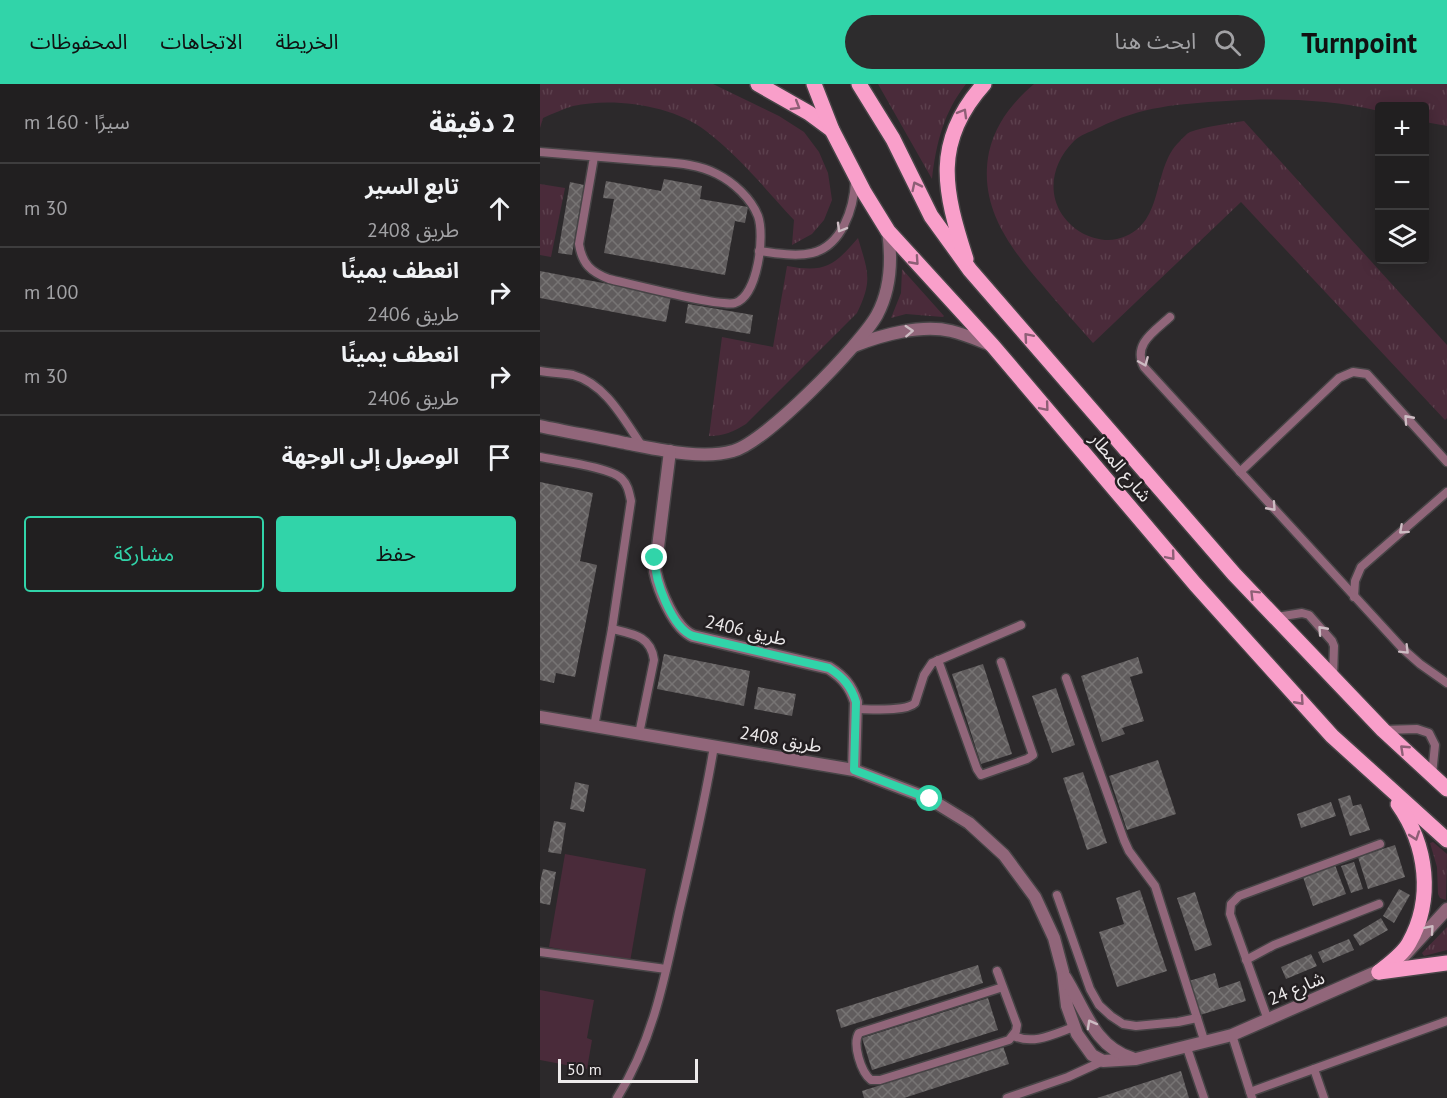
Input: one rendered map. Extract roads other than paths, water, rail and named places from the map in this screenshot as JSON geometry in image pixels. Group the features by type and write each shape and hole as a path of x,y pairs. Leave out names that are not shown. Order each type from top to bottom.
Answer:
{"main road":[{"path":"758,84 809,113 832,130"},
{"name":"شارع المطار","path":"814,84 832,130 888,231 993,346 1195,584 1332,736 1447,840"},
{"name":"شارع المطار","path":"859,84 893,139 931,216 970,270 1234,574 1383,730 1447,789"},
{"path":"970,270 947,194 947,159 955,126 972,98 984,84"},
{"path":"1379,972 1408,945 1424,906 1425,876 1410,820 1385,786"},
{"path":"1379,972 1447,963"}],"street":[{"path":"540,426 670,451 709,454 733,451 748,445 786,415 853,346 878,314 888,285 891,249 888,231"},
{"path":"853,346 898,332 930,330 948,330 993,346"},
{"name":"طريق 2406","path":"670,451 655,564 658,583 678,625 686,634 693,636 829,668 847,682 852,691 856,709 854,770"},
{"name":"طريق 2408","path":"540,717 854,770 930,799 969,823 1004,855 1035,897 1054,938 1063,972 1067,1006 1074,1027 1092,1055 1103,1061"},
{"name":"شارع 24","path":"1136,1059 1232,1035 1379,972 1410,951 1447,909"},
{"name":"طريق 2408","path":"1063,972 1096,1033 1114,1050 1136,1059"},
{"path":"1103,1061 1136,1059"}],"lane":[{"path":"540,152 687,165 716,173 740,191 758,216 761,230 759,251 750,290 744,298 736,303 717,302 609,279 588,268 581,257 579,244 594,157"},
{"path":"759,251 796,255 812,253 828,246 844,225 854,198 855,175"},
{"path":"1170,317 1144,341 1140,352 1142,363 1411,657 1447,682"},
{"path":"540,371 573,375 596,387 618,410 642,446"},
{"path":"1240,472 1339,378 1353,372 1367,374 1447,462"},
{"path":"540,457 611,472 622,478 629,488 631,501 612,629 594,727"},
{"path":"1354,597 1355,581 1361,567 1447,492"},
{"path":"1277,617 1302,613 1309,615 1332,640 1334,646 1333,678"},
{"path":"856,709 912,706 927,669 938,660 1021,625"},
{"path":"612,629 642,637 653,651 654,660 639,734"},
{"path":"938,660 981,775 1026,759 1033,754 1001,662"},
{"path":"1066,678 1126,845 1155,886 1205,1043"},
{"path":"1383,730 1417,729 1429,733 1435,745 1432,776"},
{"path":"617,1098 644,1047 657,1009 706,792 714,746"},
{"path":"1268,1020 1230,914 1231,904 1239,896 1380,844"},
{"path":"1057,895 1090,988 1105,1011 1123,1024 1136,1026 1178,1023 1197,1018"},
{"path":"1246,960 1274,945 1380,904"},
{"path":"540,952 666,969"},
{"path":"997,971 1003,987 1017,1025 1014,1036 1009,1040 875,1081 865,1074 856,1044 857,1036 862,1031 1003,987"},
{"path":"1232,1035 1251,1095 1314,1069 1447,1021"},
{"path":"1014,1036 1037,1040 1074,1027"},
{"path":"1187,1048 1204,1098"},
{"path":"1007,1098 1068,1077 1103,1061"},
{"path":"1314,1069 1324,1098"}]}
